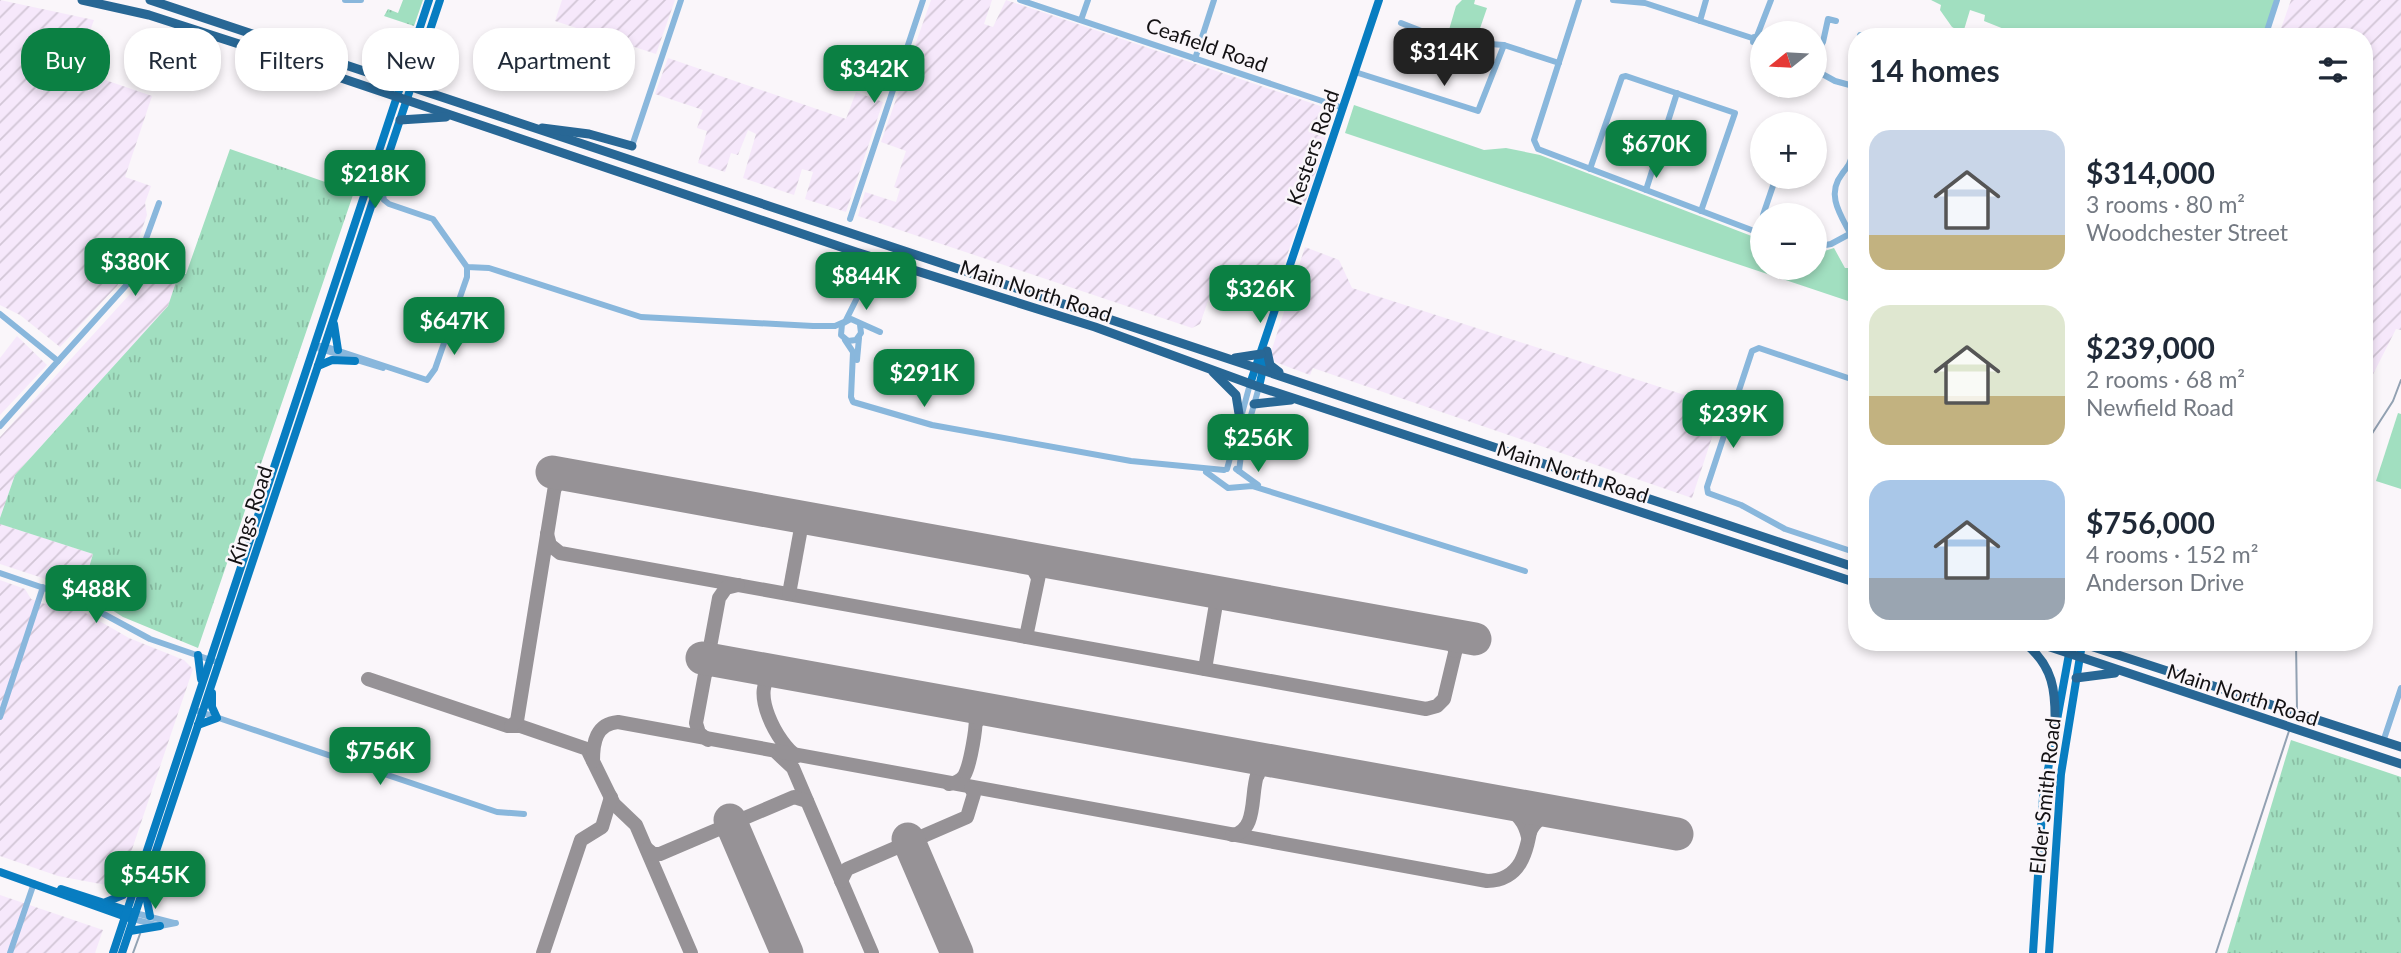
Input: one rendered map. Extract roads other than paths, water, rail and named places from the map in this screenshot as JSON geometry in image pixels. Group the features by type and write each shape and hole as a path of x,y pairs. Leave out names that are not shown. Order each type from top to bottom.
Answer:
{"highway":[{"name":"Main North Road","path":"82,0 149,15 397,96 856,252 1095,327 1210,370 1848,580"},
{"name":"Main North Road","path":"150,0 362,72"},
{"name":"Main North Road","path":"419,91 1848,565"},
{"path":"400,120 454,117"},
{"path":"523,126 589,134 632,146"},
{"path":"856,252 864,257 866,266 861,289"},
{"path":"861,289 875,272 902,266"},
{"path":"1226,358 1254,357 1264,352 1270,365 1287,378"},
{"path":"1210,370 1236,395 1240,420"},
{"path":"1254,404 1300,400"},
{"path":"2033,651 2051,675 2056,704 2054,728"},
{"name":"Main North Road","path":"2060,651 2398,763"},
{"name":"Main North Road","path":"2113,651 2401,747"},
{"path":"2076,678 2120,672"},
{"path":"2352,747 2376,746 2384,742 2384,750 2398,763"}],"main road":[{"name":"Kings Road","path":"430,28 440,0"},
{"name":"Kesters Road","path":"1255,385 1278,305 1379,0"},
{"name":"Kings Road","path":"420,28 429,2"},
{"name":"Kings Road","path":"113,953 119,935 145,885 198,725 198,709 214,676 215,661 321,347 398,91"},
{"name":"Kings Road","path":"122,953 130,931 130,915 140,872 317,366 321,347 335,314 409,91"},
{"path":"335,314 334,342 338,350"},
{"path":"317,366 332,360 355,361"},
{"name":"Elder Smith Road","path":"2049,953 2061,774 2080,651"},
{"name":"Elder Smith Road","path":"2034,953 2039,844 2054,728 2069,654"},
{"path":"198,655 202,675 198,709"},
{"path":"198,725 218,718 212,704 214,676"},
{"path":"0,872 103,902 130,915"},
{"path":"103,902 121,897 140,872"},
{"path":"145,885 150,916"},
{"path":"44,886 110,911 130,915"},
{"path":"110,911 117,919 119,935"},
{"path":"130,931 160,926"}],"street":[{"path":"345,0 361,0"},
{"path":"632,146 681,0"},
{"path":"850,219 923,0"},
{"name":"Ceafield Road","path":"1021,0 1343,108"},
{"path":"1081,20 1087,0"},
{"path":"1195,59 1214,0"},
{"path":"1579,0 1535,145 1538,149 1750,229"},
{"path":"1613,0 1634,0 1750,37"},
{"path":"1700,21 1706,0"},
{"path":"1764,21 1771,0"},
{"path":"2268,28 2277,0"},
{"path":"1827,23 1828,19 1836,21"},
{"path":"1401,23 1447,41 1504,45 1559,63"},
{"path":"1355,72 1478,111 1504,45"},
{"path":"1590,169 1622,77 1626,76 1735,113 1701,211"},
{"path":"1827,77 1848,85"},
{"path":"1646,190 1677,93"},
{"path":"1848,163 1840,175 1834,193 1838,210 1848,224"},
{"path":"321,347 338,350 422,380 433,376 467,276 467,267 433,219 384,200 379,180"},
{"path":"0,426 131,280 159,203"},
{"path":"1827,245 1848,235"},
{"path":"467,267 489,268 640,317 813,326 835,326 845,321 859,323 880,332 859,337 843,337 813,326"},
{"path":"854,369 853,352 843,337 845,321 861,289"},
{"path":"861,289 856,312 859,337 851,397 853,402 864,408 932,425 1119,459 1201,470 1225,469 1240,472 1271,493"},
{"path":"0,314 58,361"},
{"path":"321,347 355,361 385,368"},
{"path":"1848,378 1759,348 1752,351 1707,487 1708,493 1715,497 1741,505 1785,530 1848,550"},
{"name":"Kesters Road","path":"1239,485 1242,447 1254,404 1255,385"},
{"name":"Kesters Road","path":"1222,483 1240,420 1255,385"},
{"path":"1201,470 1230,488 1239,485 1271,493 1525,571"},
{"path":"0,573 86,604 150,639 215,661"},
{"path":"0,717 43,587"},
{"path":"2384,742 2401,688"},
{"path":"198,709 497,812 524,814"},
{"path":"10,953 34,883"},
{"path":"130,915 150,916 176,923 160,926 130,915"}],"waterway":[{"path":"2373,432 2393,401 2401,380"},
{"path":"2296,651 2297,710"},
{"path":"2216,953 2289,731"},
{"path":"133,953 140,934"}]}
